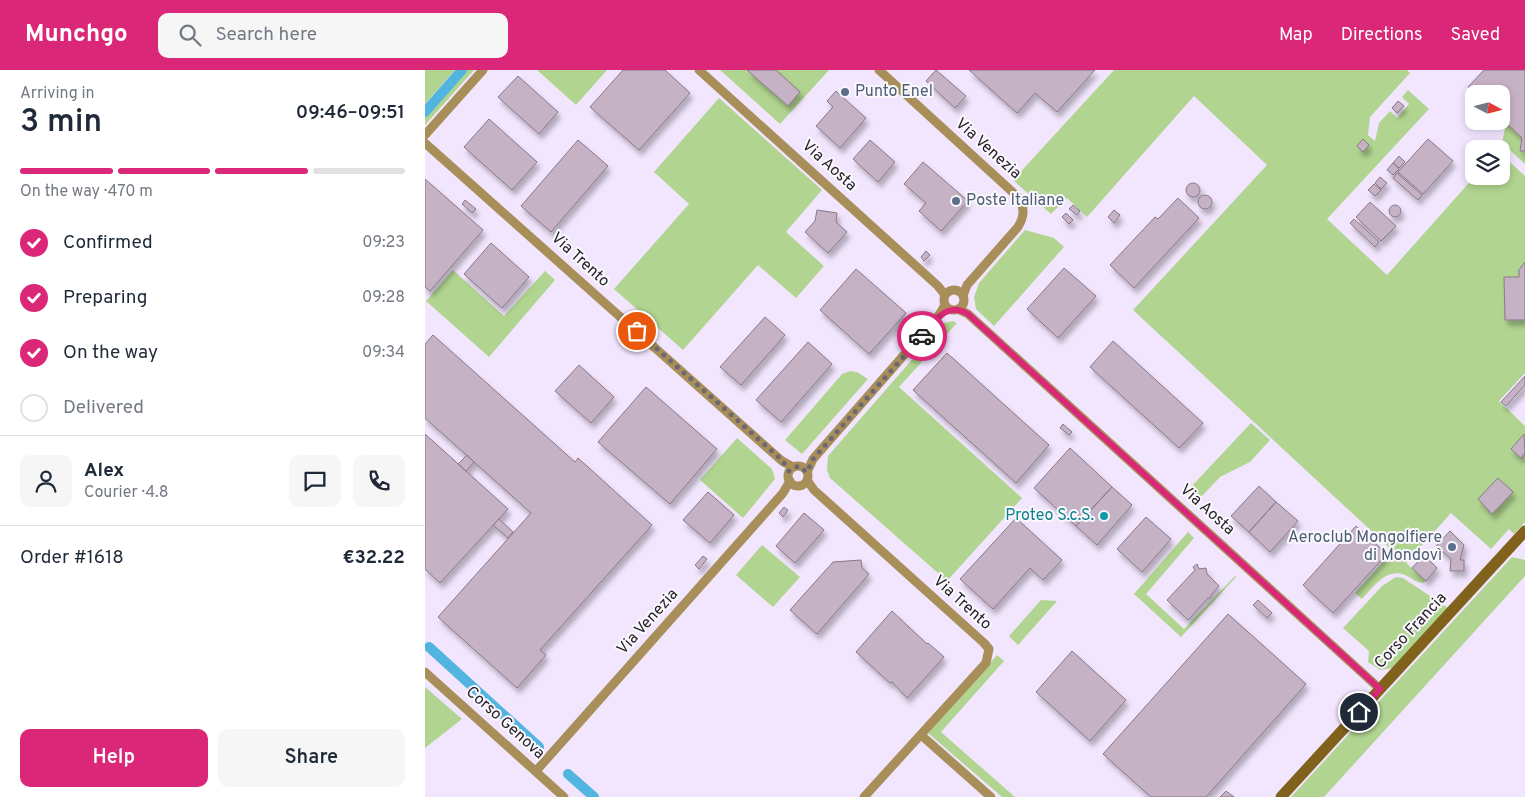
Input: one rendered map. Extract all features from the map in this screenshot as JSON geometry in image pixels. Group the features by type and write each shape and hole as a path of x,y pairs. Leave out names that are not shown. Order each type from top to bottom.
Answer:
{"street":[{"path":"425,135 483,70"},
{"name":"Via Aosta","path":"699,70 1380,689"},
{"name":"Via Venezia","path":"536,771 1023,220 1023,205 1019,198 879,70"},
{"name":"Via Trento","path":"425,143 782,460 987,646 989,654 986,663 865,797"},
{"name":"Corso Francia","path":"1281,797 1525,531"},
{"name":"Corso Genova","path":"425,672 564,797"},
{"path":"921,735 991,797"}],"green space":[{"path":"425,70 455,70 425,104"},
{"path":"466,70 474,70 425,125 425,116"},
{"path":"537,70 607,70 576,105"},
{"path":"720,70 829,70 780,124"},
{"path":"1114,70 1407,70 1410,73 1370,117 1368,135 1375,141 1379,123 1390,111 1397,118 1409,104 1402,97 1408,90 1429,109 1327,219 1387,275 1467,185 1510,185 1510,162 1525,176 1525,262 1519,270 1519,277 1504,278 1505,320 1525,320 1525,373 1499,401 1525,426 1525,522 1514,534 1509,529 1491,549 1451,513 1406,563 1426,581 1421,583 1405,575 1392,574 1376,584 1362,599 1355,593 1393,551 1133,310 1267,165 1194,96 1087,217 1067,198 1051,214 1013,180"},
{"path":"719,98 822,190 786,232 824,266 796,298 758,265 683,350 614,289 689,204 654,172"},
{"path":"1510,127 1522,138 1520,150 1525,151 1525,164 1510,150 1510,140 1503,140 1505,130 1510,130"},
{"path":"1025,230 1054,238 1064,247 994,326 976,309 974,297 979,283"},
{"path":"453,270 504,316 545,271 555,280 489,357 426,301"},
{"path":"953,321 957,323 899,387 1022,498 947,581 830,478 827,470 828,456 944,323"},
{"path":"850,371 857,372 868,379 802,454 785,440 842,374"},
{"path":"1251,423 1270,440 1250,462 1220,477 1200,498 1189,489"},
{"path":"737,438 772,469 775,479 743,518 700,480"},
{"path":"1188,532 1194,538 1146,594 1184,629 1236,577 1181,637 1134,594"},
{"path":"762,545 800,577 773,607 736,575"},
{"path":"1512,557 1525,560 1525,576 1324,797 1291,797"},
{"path":"1396,577 1403,578 1448,608 1393,668 1380,670 1368,662 1369,651 1343,628 1382,586"},
{"path":"1041,600 1057,601 1018,645 1009,636"},
{"path":"997,655 1004,661 941,732 1015,797 1002,797 928,733"},
{"path":"425,687 462,719 425,748"}],"building":[{"path":"623,70 665,70 690,93 639,150 590,107"},
{"path":"747,70 776,70 800,92 788,106"},
{"path":"936,70 966,96 955,108 926,81"},
{"path":"969,70 1095,70 1057,112 1035,93 1017,113"},
{"path":"1484,70 1525,70 1525,151 1520,151 1522,138 1510,127 1510,85 1470,85"},
{"path":"518,76 558,112 539,134 498,97"},
{"path":"836,91 866,118 840,148 816,126 833,107 827,101"},
{"path":"1398,101 1404,106 1397,113 1392,108"},
{"path":"489,119 537,162 512,190 464,147"},
{"path":"1363,139 1369,145 1363,152 1357,146"},
{"path":"1428,139 1453,161 1423,194 1398,172"},
{"path":"578,140 608,166 551,232 521,206"},
{"path":"870,140 895,162 878,182 853,159"},
{"path":"1399,156 1405,162 1399,168 1393,163"},
{"path":"923,162 968,201 941,231 919,211 926,203 904,184"},
{"path":"1393,163 1399,169 1393,175 1387,170"},
{"path":"1397,173 1422,195 1418,200 1393,178"},
{"path":"1380,177 1387,183 1381,189 1375,183"},
{"path":"425,179 483,230 430,291 425,287"},
{"path":"1193,183 1198,185 1200,190 1198,195 1193,197 1188,195 1186,190 1188,185"},
{"path":"1374,184 1381,190 1375,196 1368,190"},
{"path":"1205,195 1210,197 1212,202 1210,207 1205,209 1200,207 1198,202 1200,197"},
{"path":"1178,198 1199,218 1134,288 1110,265 1155,217 1158,219"},
{"path":"465,200 476,209 472,213 462,204"},
{"path":"1370,202 1396,226 1381,241 1356,217"},
{"path":"1073,205 1080,211 1077,215 1069,209"},
{"path":"1393,205 1397,205 1401,211 1397,217 1393,217 1389,213 1389,209"},
{"path":"817,210 837,213 836,222 847,232 828,253 805,232 815,221"},
{"path":"1114,210 1120,215 1114,223 1108,217"},
{"path":"1066,213 1073,220 1069,224 1062,217"},
{"path":"1354,219 1379,242 1375,247 1350,223"},
{"path":"491,243 529,277 502,308 464,274"},
{"path":"926,251 930,255 924,261 921,257"},
{"path":"1525,262 1525,320 1505,320 1504,277 1519,277 1519,270"},
{"path":"1064,268 1096,296 1058,338 1027,309"},
{"path":"856,269 906,313 869,354 820,310"},
{"path":"765,317 785,335 741,385 720,367"},
{"path":"433,335 575,462 578,458 652,525 540,650 546,655 517,688 438,617 531,513 425,418 425,344"},
{"path":"1113,341 1203,423 1179,448 1090,367"},
{"path":"808,342 832,364 781,422 756,400"},
{"path":"947,353 1049,445 1016,483 913,390"},
{"path":"579,365 614,397 591,423 555,391"},
{"path":"1525,376 1525,385 1506,406 1501,402"},
{"path":"646,387 717,449 670,504 598,442"},
{"path":"1063,424 1072,432 1069,435 1060,428"},
{"path":"425,434 508,509 440,583 425,569"},
{"path":"1524,434 1525,453 1521,458 1511,449"},
{"path":"1070,448 1112,487 1076,526 1034,488"},
{"path":"467,455 474,462 466,471 458,464"},
{"path":"1498,478 1513,492 1492,514 1478,499"},
{"path":"1259,486 1276,502 1249,532 1231,516"},
{"name":"Proteo S.c.S.","path":"1112,487 1132,505 1097,545 1076,526"},
{"path":"708,492 734,515 710,543 683,520"},
{"path":"1276,502 1298,521 1270,552 1249,532"},
{"path":"784,507 788,510 783,517 779,513"},
{"path":"804,513 824,530 795,563 776,546"},
{"path":"1146,517 1171,539 1142,572 1117,549"},
{"path":"1016,518 1062,560 1043,580 1030,568 993,609 960,579"},
{"path":"499,519 513,532 508,538 493,525"},
{"path":"1356,526 1387,554 1333,613 1303,585"},
{"path":"1450,531 1464,545 1460,560 1464,560 1464,571 1450,571 1451,559 1436,546"},
{"path":"1424,555 1437,568 1426,581 1412,568"},
{"path":"703,556 707,559 699,569 695,565"},
{"path":"861,560 862,568 869,574 817,634 790,610 833,562"},
{"path":"1197,564 1199,569 1206,568 1207,574 1219,586 1211,595 1211,598 1208,598 1188,620 1167,600 1195,570 1193,567"},
{"path":"1258,600 1272,613 1267,618 1253,605"},
{"path":"892,611 927,644 944,657 907,698 892,682 890,683 856,652"},
{"path":"1228,614 1306,684 1206,797 1151,797 1103,754"},
{"path":"1072,651 1126,700 1090,741 1036,692"},
{"path":"1226,791 1234,797 1220,797"}],"waterway":[{"path":"425,112 462,70"},
{"path":"429,647 539,747"},
{"path":"568,774 594,797"}],"way so far":[{"path":"637,331 782,460 789,471 793,467 802,466 807,472 813,459 922,336"}],"place":[{"name":"Punto Enel","path":"845,92"},
{"name":"Poste Italiane","path":"956,201"},
{"name":"Proteo S.c.S.","path":"1104,516"},
{"name":"Aeroclub Mongolfiere di Mondovì","path":"1452,547"}],"route":[{"path":"922,336 943,312 958,309 968,314 1380,689 1359,712"}]}
